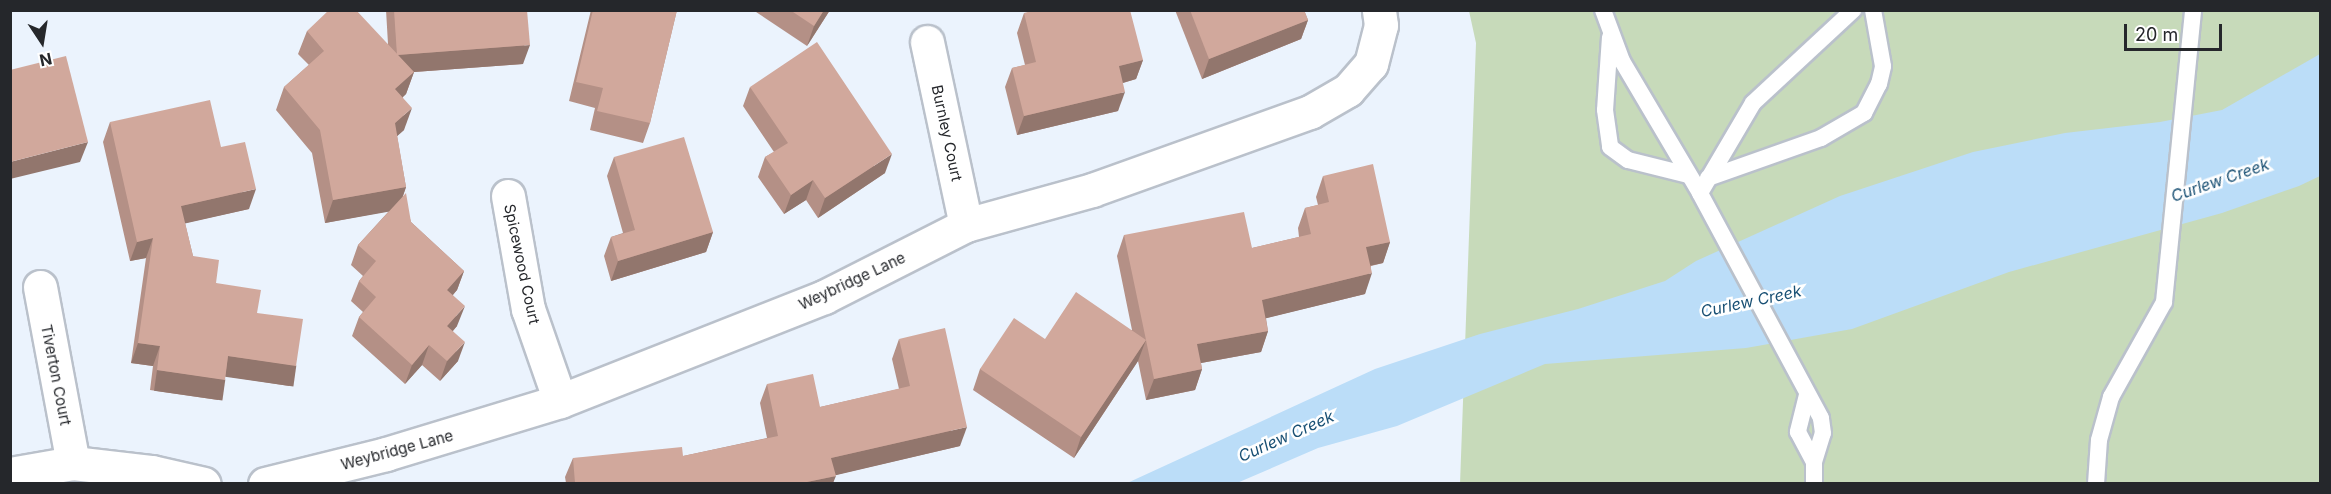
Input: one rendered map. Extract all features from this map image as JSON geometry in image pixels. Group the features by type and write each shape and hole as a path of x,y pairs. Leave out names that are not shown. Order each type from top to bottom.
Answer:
{"street":[{"name":"Weybridge Lane","path":"265,483 407,448 560,401 824,297 966,225 1092,190 1311,112 1348,90 1371,64 1381,25 1379,10"},
{"name":"Burnley Court","path":"927,42 966,225"},
{"name":"Spicewood Court","path":"508,196 528,309 560,401"},
{"name":"Tiverton Court","path":"40,287 73,463"},
{"path":"10,474 73,463 152,472 204,483"}],"lane":[{"path":"1603,10 1610,37 1703,199 1823,424 1814,462 1814,483"},
{"path":"1703,199 1708,178 1753,104 1854,10"},
{"path":"1708,178 1821,138 1864,112 1879,84 1883,66 1873,10"},
{"path":"2097,483 2099,440 2111,396 2126,364 2159,316 2169,270 2193,10"},
{"path":"1610,37 1605,110 1610,147 1628,160 1689,175"},
{"path":"1805,392 1798,432 1814,462"}],"green space":[{"path":"1469,11 2320,11 2320,483 1460,484 1476,43"}],"water":[{"name":"Curlew Creek","path":"2320,54 2320,176 2299,186 2222,213 2009,272 1852,329 1746,348 1545,364 1397,426 1318,448 1237,483 1125,484 1375,369 1480,334 1578,309 1665,281 1696,261 1840,196 1973,152 2065,133 2160,122 2222,110"}],"building":[{"path":"329,10 356,10 414,72 395,89 412,108 395,123 406,187 333,200 320,130 284,87 324,51 307,31"},
{"path":"394,10 527,10 530,45 397,55"},
{"path":"593,10 677,10 650,123 597,111 603,88 576,82"},
{"path":"790,10 824,10 814,26"},
{"path":"1035,10 1130,10 1143,60 1119,66 1125,92 1024,116 1012,68 1036,62 1024,13"},
{"path":"1190,10 1304,10 1308,20 1209,59"},
{"path":"817,42 892,154 825,198 813,180 791,195 765,157 788,143 750,87"},
{"path":"66,56 88,142 10,162 10,70"},
{"path":"210,100 221,147 245,142 256,189 181,206 193,256 219,260 216,283 261,290 257,313 303,319 296,366 228,356 225,380 157,370 160,346 138,343 153,238 137,242 110,122"},
{"path":"684,137 713,232 618,261 611,237 635,230 614,157"},
{"path":"1373,164 1390,242 1366,247 1372,273 1262,300 1268,331 1197,344 1202,369 1154,379 1124,235 1244,212 1252,248 1311,234 1305,208 1329,202 1323,176"},
{"path":"406,193 411,222 464,271 447,290 465,306 447,326 465,342 447,361 429,345 412,365 359,317 376,297 359,281 376,261 358,245"},
{"path":"1076,292 1146,340 1081,437 980,369 1014,318 1045,339"},
{"path":"945,328 967,427 831,458 836,476 802,483 575,483 573,458 682,447 683,456 778,436 767,384 813,374 820,407 910,386 899,339"}]}
